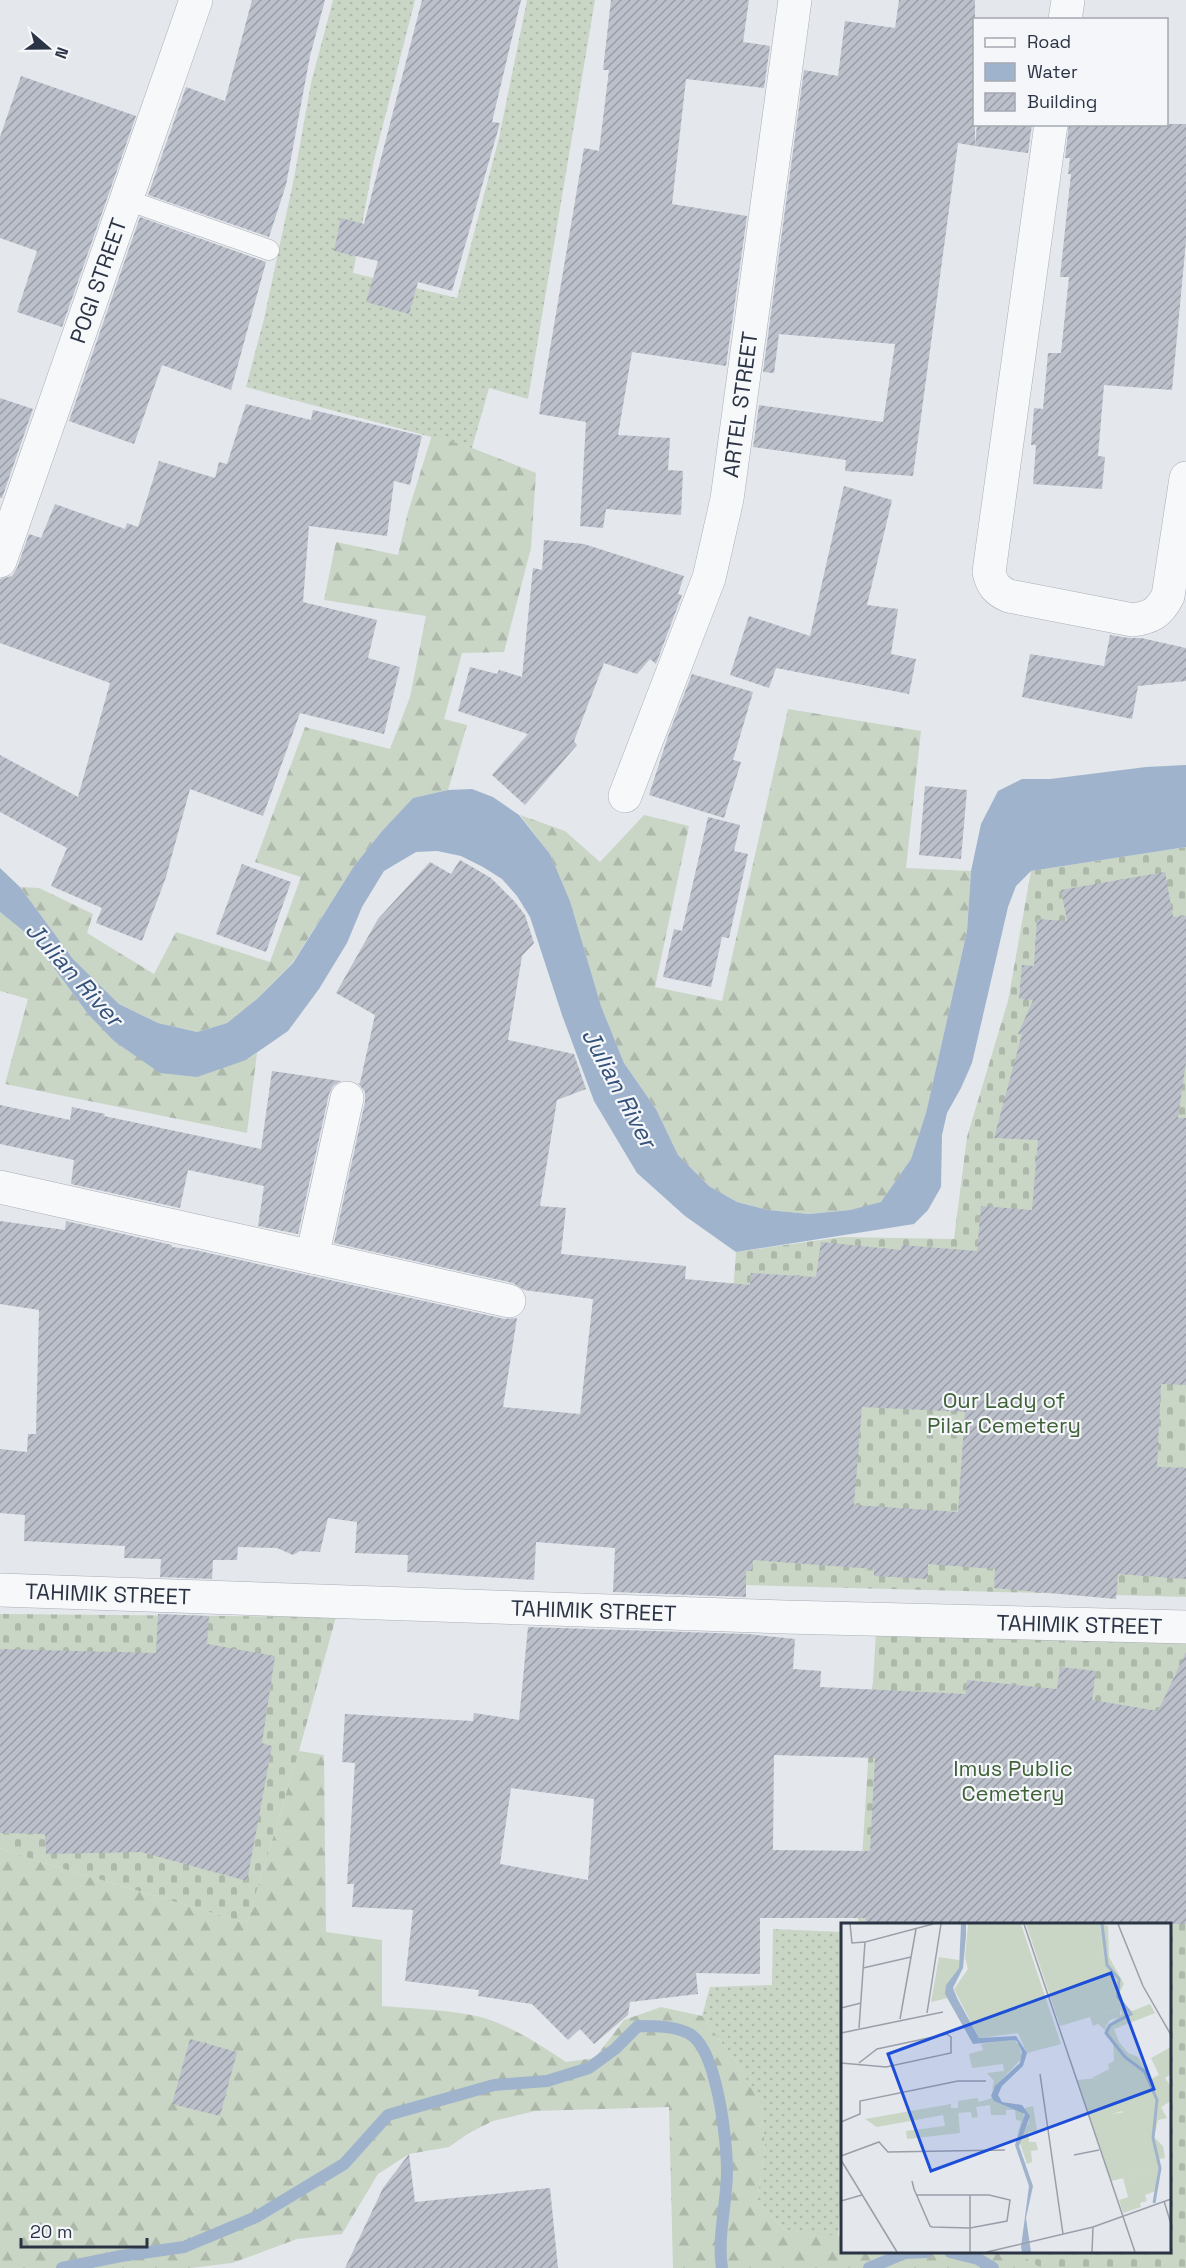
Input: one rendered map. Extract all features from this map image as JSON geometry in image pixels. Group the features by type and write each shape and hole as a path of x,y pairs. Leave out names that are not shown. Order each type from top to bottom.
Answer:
{"street":[{"name":"POGI STREET","path":"0,561 196,0"},
{"name":"ARTEL STREET","path":"625,796 709,578 720,537 795,0"},
{"path":"1065,18 1068,0"},
{"path":"1051,126 989,572 992,584 999,592 1009,596 1133,620 1148,618 1161,609 1168,596 1186,478"},
{"path":"312,1257 347,1098"},
{"path":"0,1187 509,1301"},
{"name":"TAHIMIK STREET","path":"0,1590 785,1617 1186,1627"}],"lane":[{"path":"127,200 269,250"}],"green space":[{"path":"333,0 415,0 374,160 353,273 457,298 499,138 527,0 595,0 528,399 489,388 472,448 246,387 264,319 294,178 311,83"},
{"path":"432,435 536,473 531,548 504,652 462,653 444,719 467,725 448,790 413,798 354,866 293,962 257,999 227,1023 197,1032 158,1023 119,1004 73,959 20,887 39,888 93,914 87,933 154,974 176,932 270,962 301,877 255,862 305,727 390,749 410,697 426,616 324,600 336,542 398,555 408,512"},
{"path":"788,709 921,731 906,868 971,871 967,931 926,1113 911,1159 881,1203 850,1210 809,1214 768,1210 737,1202 709,1186 678,1155 656,1109 624,1063 601,1006 570,901 550,854 520,815 565,831 600,862 644,815 689,826 655,987 722,1001"},
{"name":"Our Lady of Pilar Cemetery","path":"1186,847 1186,1597 711,1584 736,1252 842,1237 954,1239 967,1137 1008,1001 1031,871"},
{"path":"0,912 32,938 88,1014 246,1060 257,1053 247,1133 5,1084 28,999 0,991"},
{"path":"0,1614 336,1617 299,1751 247,1923 0,1848"},
{"name":"Imus Public Cemetery","path":"876,1632 1186,1640 1186,2268 1040,2268 1019,2253 1171,2253 1171,1923 858,1923"},
{"path":"299,1751 324,1755 326,1932 382,1940 382,2006 454,2012 481,2017 521,2034 566,2062 595,2058 624,2020 661,2007 702,2016 736,2062 761,2104 765,2151 757,2200 785,2230 841,2236 841,2253 1019,2253 1040,2268 673,2268 669,2107 535,2111 493,2121 469,2133 449,2147 409,2154 378,2174 342,2234 297,2239 232,2263 191,2268 0,2268 0,1848 247,1923"},
{"path":"773,1929 841,1932 841,2187 838,2237 785,2230 757,2200 765,2151 761,2105 736,2062 702,2016 710,1987 772,1985"}],"water":[{"name":"Julian River","path":"1186,765 1186,847 1031,871 1016,886 1008,907 972,1063 947,1113 942,1135 941,1187 928,1210 914,1224 736,1252 685,1216 637,1173 594,1101 562,1015 530,917 517,896 502,879 461,856 437,851 416,852 384,871 362,907 347,943 319,989 288,1031 246,1060 197,1077 160,1073 114,1041 88,1014 32,938 0,912 0,868 20,887 73,959 119,1004 158,1023 197,1032 227,1023 257,999 293,963 354,866 413,798 448,790 472,789 493,797 519,815 550,854 570,901 601,1006 624,1063 656,1109 678,1155 709,1186 737,1202 768,1210 809,1214 850,1210 881,1202 911,1159 926,1113 967,931 971,871 981,824 998,791 1022,779 1050,779 1146,767"}],"building":[{"path":"252,0 325,0 310,56 286,185 269,237 148,195 186,87 225,101"},
{"path":"422,0 521,0 492,122 500,123 452,291 418,282 409,314 366,302 378,261 334,251 341,218 364,224"},
{"path":"611,0 749,0 743,42 770,46 764,88 686,79 672,204 747,216 726,366 632,352 618,435 670,438 668,470 683,471 681,515 606,509 603,528 580,526 586,422 539,414 584,148 599,151 609,70 603,70"},
{"path":"899,0 975,0 973,126 975,126 975,146 958,143 913,476 845,471 846,460 753,447 759,405 883,422 895,344 779,334 774,373 763,372 804,70 838,76 845,21 895,28"},
{"path":"21,76 136,116 62,327 17,312 37,251 0,238 0,137"},
{"path":"1186,124 1186,241 1172,390 1104,385 1098,456 1105,457 1102,489 1033,484 1036,445 1031,445 1034,408 1043,409 1048,353 1061,353 1069,277 1060,277 1071,174 1068,174 1070,158 1065,158 1069,126"},
{"path":"977,126 1032,126 1028,153 975,146"},
{"path":"140,217 266,262 231,390 162,365 134,444 69,421"},
{"path":"0,398 33,409 2,498 0,498"},
{"path":"246,404 311,420 313,410 422,436 410,485 394,481 387,536 309,526 303,602 377,620 368,658 400,667 384,734 300,713 263,816 190,789 166,877 142,941 96,923 102,908 51,886 67,848 0,812 0,755 78,797 110,683 0,643 0,579 12,576 29,534 41,538 55,504 125,529 127,523 138,527 159,461 215,478 219,462 227,464"},
{"path":"844,486 892,500 867,605 898,609 891,654 916,659 909,694 776,668 769,688 730,675 749,616 810,636"},
{"path":"544,540 584,544 684,576 678,594 682,595 656,664 650,659 637,674 604,663 574,741 577,745 525,805 492,775 528,734 458,711 470,667 497,674 499,670 522,677 533,568 542,570"},
{"path":"1110,635 1141,638 1186,648 1186,681 1138,686 1132,719 1022,697 1030,654 1104,666"},
{"path":"692,674 753,692 733,760 741,762 724,818 649,795 669,733"},
{"path":"925,786 967,790 961,859 919,855"},
{"path":"708,817 740,825 734,851 748,854 729,938 722,937 711,987 663,977 674,929 682,931"},
{"path":"460,860 491,878 525,915 534,943 522,956 508,1040 574,1054 586,1089 557,1100 540,1206 566,1208 561,1254 686,1266 685,1279 750,1285 751,1273 816,1277 821,1242 901,1250 902,1245 977,1251 981,1206 1032,1210 1038,1140 994,1138 1022,1034 1018,1034 1033,1000 1019,999 1022,965 1034,966 1037,919 1067,921 1061,890 1165,872 1173,917 1186,916 1186,1062 1178,1118 1186,1118 1186,1385 1161,1384 1157,1467 1186,1468 1186,1579 1118,1574 1116,1599 994,1588 995,1569 928,1564 928,1579 874,1576 874,1569 753,1560 752,1571 746,1571 746,1597 613,1592 615,1548 536,1542 534,1580 407,1572 408,1555 355,1553 357,1522 328,1518 320,1552 300,1551 293,1555 277,1548 238,1547 237,1560 213,1560 212,1579 160,1577 161,1559 124,1558 125,1546 24,1541 25,1515 0,1513 0,1449 27,1452 28,1434 36,1434 39,1310 0,1304 0,1221 65,1230 66,1221 172,1245 172,1247 195,1250 505,1319 517,1318 503,1407 580,1414 593,1299 524,1290 513,1283 334,1243 365,1102 365,1092 358,1083 360,1083 375,1015 336,993 378,919 430,862 451,874","holes":["862,1407 965,1412 958,1512 854,1505"]},
{"path":"242,864 291,882 266,952 216,934"},
{"path":"272,1071 341,1081 333,1086 329,1094 298,1234 258,1226 264,1186 188,1170 180,1208 71,1184 74,1160 0,1144 0,1105 70,1120 72,1107 105,1114 104,1116 261,1149"},
{"path":"158,1614 209,1616 207,1644 275,1656 262,1743 272,1746 247,1881 141,1852 46,1854 45,1834 0,1833 0,1649 156,1653"},
{"path":"528,1627 747,1634 795,1639 793,1669 821,1671 820,1687 966,1694 967,1680 1057,1689 1060,1667 1096,1671 1092,1700 1158,1711 1186,1652 1186,1924 865,1923 866,1918 760,1918 760,1974 696,1973 698,1994 630,2002 628,2015 594,2044 580,2029 568,2040 532,2004 478,1996 479,1990 405,1981 413,1910 352,1907 354,1884 347,1884 355,1763 342,1762 345,1714 473,1721 474,1713 519,1720","holes":["774,1755 875,1758 870,1851 773,1850","511,1788 594,1799 588,1880 500,1864"]},
{"path":"190,2039 237,2052 220,2116 172,2104"},
{"path":"409,2154 415,2202 550,2188 558,2268 345,2268 383,2188"}],"waterway":[{"path":"62,2268 121,2256 184,2247 256,2217 344,2164 388,2115 494,2085 547,2081 589,2068 615,2049 638,2026 657,2026 688,2033 698,2041 713,2074 727,2157 727,2183 721,2232 722,2268"},
{"path":"869,2268 905,2253"},
{"path":"954,2253 978,2259 993,2268"}]}
